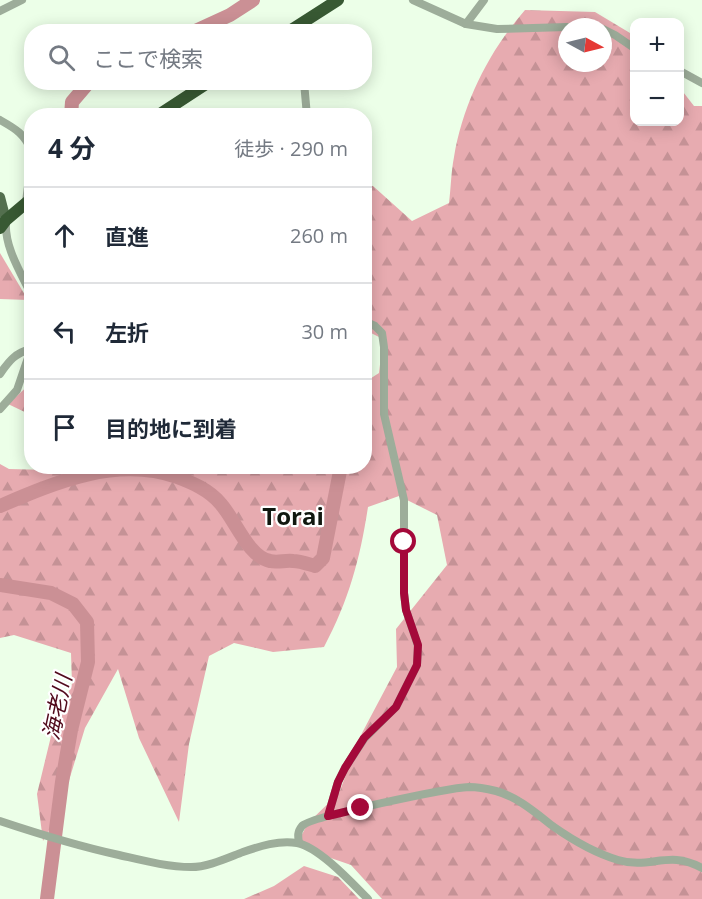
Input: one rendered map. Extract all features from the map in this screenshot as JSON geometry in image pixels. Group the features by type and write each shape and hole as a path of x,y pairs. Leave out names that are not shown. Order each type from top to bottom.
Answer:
{"highway":[{"path":"305,24 338,0"},
{"path":"169,108 197,90"},
{"path":"3,224 24,205"}],"main road":[{"path":"0,197 3,224"}],"street":[{"path":"0,11 22,0"},
{"path":"413,0 466,24 497,30 558,27"},
{"path":"466,24 484,0"},
{"path":"612,35 630,46"},
{"path":"682,72 702,83"},
{"path":"305,90 306,108"},
{"path":"0,120 21,131 24,135"},
{"path":"3,224 9,247 24,279"},
{"path":"328,816 338,782 345,768 364,738 396,707 417,665 418,645 406,610 404,593 404,500 384,414 384,347 382,333 372,325"},
{"path":"0,374 13,356 24,350"},
{"path":"0,409 17,390 24,369"},
{"path":"298,843 298,834 303,825 328,816 455,789 484,788 499,792 532,810 598,853 621,861 642,863 671,858 687,860 702,868"},
{"path":"0,821 76,845 143,861 191,867 256,848 284,842 298,843 308,847 333,865 368,899"}],"green space":[{"path":"525,10 595,12 605,18 558,18 558,72 612,72 612,22 630,33 630,126 684,126 684,93 694,106 702,106 702,899 382,899 351,865 296,846 308,823 339,793 362,733 397,667 396,629 447,565 437,515 399,496 368,507 352,579 333,630 324,647 273,652 234,643 209,656 189,744 179,822 139,738 118,669 85,728 60,810 43,841 37,794 53,728 72,684 71,653 14,635 0,638 0,464 9,469 24,469 24,474 372,474 372,378 379,373 383,339 372,334 372,186 412,221 449,203 458,137 471,98 489,60"},
{"path":"0,253 24,293 24,300 0,299"},
{"path":"24,389 24,412 8,404"},
{"path":"304,866 338,877 359,899 244,899 274,886"}],"waterway":[{"name":"海老川","path":"210,24 253,0"},
{"name":"海老川","path":"72,108 72,102 82,90"},
{"name":"海老川","path":"0,506 43,488 92,474"},
{"name":"海老川","path":"166,474 183,479 211,494 226,510 248,545 262,558 273,562 290,561 315,566 323,558 339,474"},
{"name":"海老川","path":"0,585 51,593 73,604 87,622 88,662 71,730 62,782 47,899"}],"district":[{"name":"Torai","path":"293,517"}],"route":[{"path":"361,808 328,816 338,782 345,768 364,738 396,707 417,665 418,645 406,610 404,593 404,542"}]}
